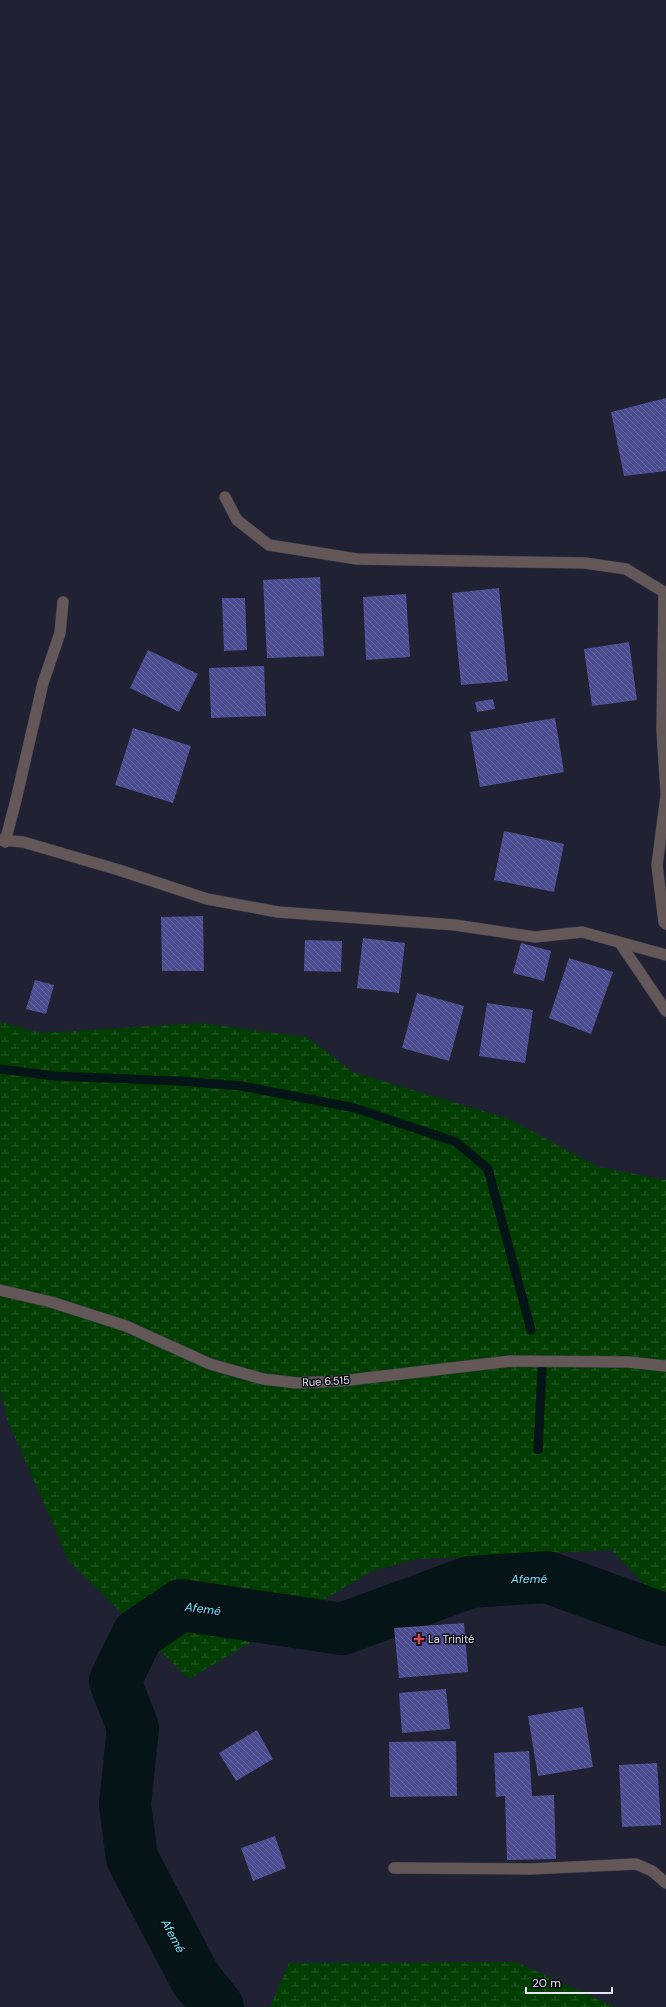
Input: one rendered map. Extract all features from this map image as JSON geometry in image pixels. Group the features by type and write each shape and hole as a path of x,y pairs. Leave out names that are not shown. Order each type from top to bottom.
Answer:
{"street":[{"path":"225,497 237,520 269,545 357,559 586,563 626,569 664,592 662,730 666,792"},
{"path":"63,602 60,633 43,683 16,800 2,841 23,842 119,870 207,899 278,912 455,925 535,937 582,932 666,955"},
{"path":"666,796 657,864 664,922 666,924"},
{"path":"620,943 666,1011"},
{"name":"Rue 6.515","path":"0,1290 51,1302 126,1326 210,1364 263,1379 297,1383 341,1381 511,1361 628,1362 666,1366"},
{"path":"394,1868 530,1869 636,1864 652,1871 666,1883"}],"green space":[{"path":"0,1022 41,1033 200,1023 307,1037 353,1072 507,1118 599,1167 666,1180 666,1606 611,1550 417,1559 372,1571 189,1679 69,1561 7,1419 0,1390"},
{"path":"516,1962 615,2007 270,2007 289,1963"}],"building":[{"path":"666,398 666,471 624,476 611,412"},
{"path":"320,577 324,656 267,658 263,580"},
{"path":"499,588 508,681 461,685 452,593"},
{"path":"406,594 410,657 366,660 363,597"},
{"path":"222,598 245,598 247,650 224,651"},
{"path":"629,642 637,700 592,706 584,649"},
{"path":"148,650 198,674 179,712 130,688"},
{"path":"264,666 266,716 211,718 209,668"},
{"path":"493,699 495,709 477,712 475,702"},
{"path":"555,718 564,772 480,787 470,732"},
{"path":"133,728 191,746 173,803 115,785"},
{"path":"504,831 564,844 554,892 494,880"},
{"path":"203,916 204,971 162,971 161,917"},
{"path":"363,938 405,943 399,993 357,988"},
{"path":"305,940 342,941 341,972 304,971"},
{"path":"521,943 551,951 544,981 513,973"},
{"path":"569,958 613,972 591,1034 549,1018"},
{"path":"35,980 54,985 46,1014 26,1009"},
{"path":"417,993 464,1006 449,1061 402,1048"},
{"path":"487,1003 533,1010 525,1063 479,1056"},
{"path":"464,1623 468,1672 399,1678 394,1628"},
{"path":"446,1689 450,1729 402,1733 399,1693"},
{"path":"583,1707 593,1767 538,1776 528,1716"},
{"path":"257,1730 273,1759 236,1781 219,1753"},
{"path":"456,1741 457,1796 390,1797 389,1742"},
{"path":"529,1751 532,1796 554,1795 556,1859 507,1860 505,1796 496,1797 494,1753"},
{"path":"657,1763 661,1825 622,1827 619,1765"},
{"path":"275,1836 286,1868 253,1881 241,1848"}],"waterway":[{"path":"0,1069 54,1076 179,1081 242,1086 355,1108 456,1142 488,1169 531,1330"},
{"path":"538,1450 542,1370"},
{"name":"Afemé","path":"218,2007 195,1978 132,1858 125,1805 133,1728 115,1681 138,1634 181,1605 342,1629 470,1582 547,1577 666,1620"}],"place":[{"name":"La Trinité","path":"419,1639"}]}
